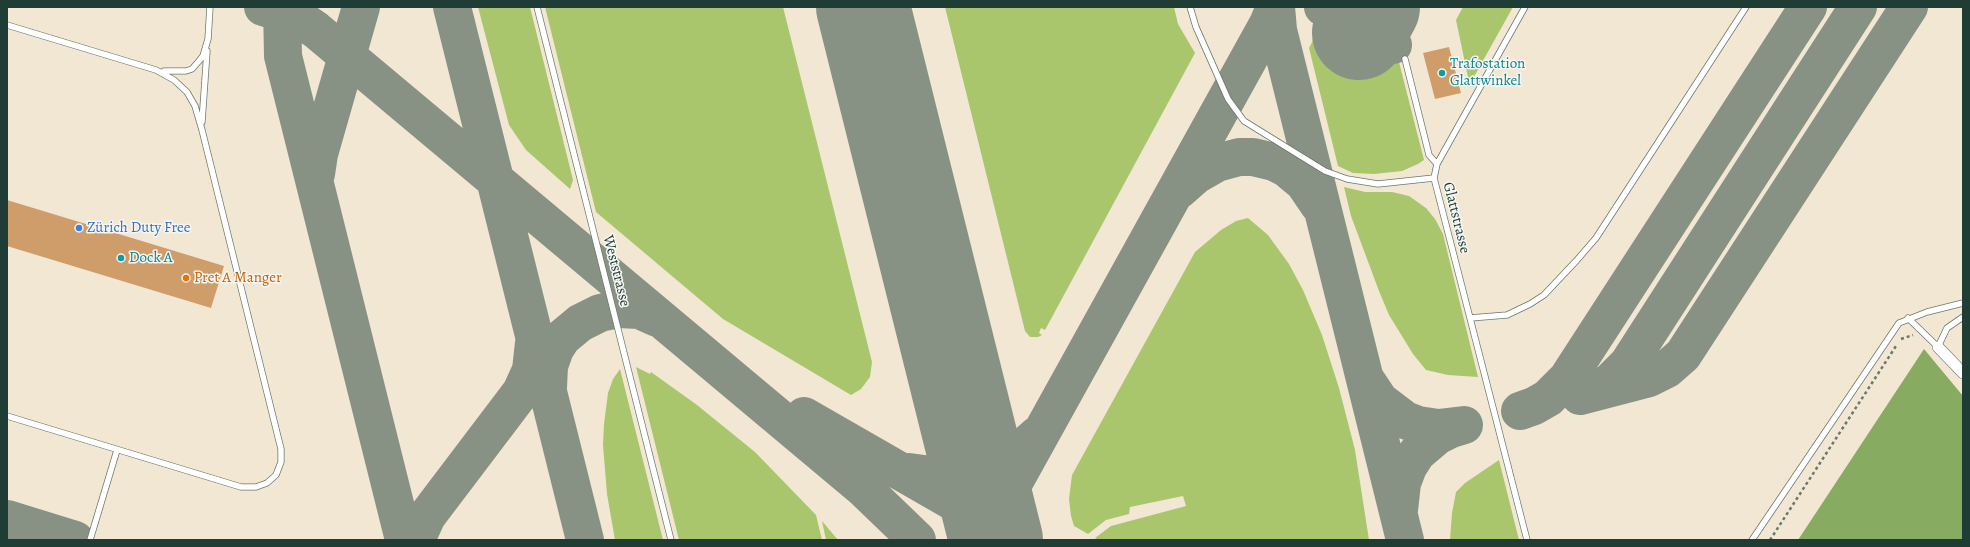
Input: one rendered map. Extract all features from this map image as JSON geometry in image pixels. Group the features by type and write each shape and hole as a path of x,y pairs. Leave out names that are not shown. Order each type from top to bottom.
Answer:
{"street":[{"path":"1938,347 1963,373"}],"lane":[{"path":"202,130 210,7"},
{"name":"Weststrasse","path":"537,7 671,540"},
{"name":"Glattstrasse","path":"1190,7 1196,28 1228,99 1244,121 1325,170 1347,179 1378,184 1434,178 1527,540"},
{"path":"1434,178 1437,164 1525,7"},
{"path":"1470,318 1507,315 1530,304 1544,295 1577,260 1596,238 1746,7"},
{"path":"7,25 156,70 179,73 192,69 203,56 208,39"},
{"path":"1405,59 1429,156 1437,164"},
{"path":"7,416 241,487 256,487 267,483 276,475 280,462 281,449 195,106 187,92 174,80 156,70"},
{"path":"1752,540 1899,323 1908,318 1963,303"},
{"path":"1908,318 1938,347 1947,328 1963,316"},
{"path":"90,540 117,450"}],"path":[{"path":"1770,540 1902,338 1915,334"}],"green space":[{"path":"478,7 530,7 573,180 570,189 526,150 509,125"},
{"path":"545,7 783,7 872,362 870,377 861,389 851,395 723,319 596,212"},
{"path":"945,7 1174,7 1178,24 1195,53 1045,330 1041,328 1039,333 1042,335 1038,337 1030,337 1025,331"},
{"path":"1387,7 1406,7 1391,34 1376,26"},
{"path":"1463,7 1513,7 1471,82 1468,77 1456,20"},
{"path":"1331,19 1401,58 1399,62 1424,160 1418,164 1402,171 1374,174 1353,173 1338,166 1309,48 1322,23"},
{"path":"1344,187 1365,192 1392,192 1409,196 1426,208 1435,219 1443,234 1478,377 1448,375 1426,370 1413,354 1389,315 1379,291 1351,216"},
{"path":"1248,218 1268,235 1289,264 1303,290 1322,335 1339,388 1355,450 1369,540 1099,540 1095,538 1111,526 1186,506 1183,496 1130,507 1129,514 1106,520 1088,534 1074,526 1071,516 1069,499 1072,475 1195,252 1221,230 1236,221"},
{"path":"1924,349 1963,396 1963,540 1798,540"},
{"path":"636,367 650,374 651,372 697,405 755,452 816,515 822,540 679,540"},
{"path":"620,369 663,540 615,540 607,494 603,445 608,393 613,379"},
{"path":"1499,460 1519,540 1450,540 1452,513 1456,492 1465,483"},
{"path":"822,521 838,540 826,540"}],"building":[{"name":"Trafostation Glattwinkel","path":"1449,47 1461,93 1435,99 1423,53"},
{"name":"Dock A","path":"7,200 224,266 211,308 7,246"}],"taxiway":[{"path":"263,7 300,19 316,30 864,489 917,540"},
{"path":"282,7 283,56 404,540"},
{"path":"316,174 319,154 361,7"},
{"path":"452,7 585,540"},
{"path":"982,540 1268,24 1275,7"},
{"path":"1276,7 1278,30 1405,540"},
{"path":"1323,7 1393,45"},
{"path":"1520,411 1534,406 1548,398 1567,379 1808,7"},
{"path":"1596,390 1610,382 1628,364 1858,7"},
{"path":"1580,396 1649,378 1667,369 1683,355 1909,7"},
{"path":"1179,190 1196,175 1217,163 1239,157 1253,157 1274,162 1286,168 1304,183 1319,205"},
{"path":"548,388 549,366 555,349 562,338 580,323 600,313 619,309 639,310 657,318"},
{"path":"416,540 427,516 521,392 531,370 534,343"},
{"path":"1366,380 1380,401 1405,420 1418,425 1438,428 1464,425 1451,429 1437,436 1417,453 1408,467 1402,483 1399,510"},
{"path":"804,416 1020,540"},
{"path":"909,472 946,477 975,472 995,465 1015,455 1036,436"},
{"path":"7,519 75,540"}],"runway":[{"path":"863,7 996,540"},
{"path":"1359,33 1373,7"}],"place":[{"name":"Trafostation Glattwinkel","path":"1442,73"},
{"name":"Zürich Duty Free","path":"79,228"},
{"name":"Dock A","path":"121,258"},
{"name":"Pret A Manger","path":"186,278"}]}
